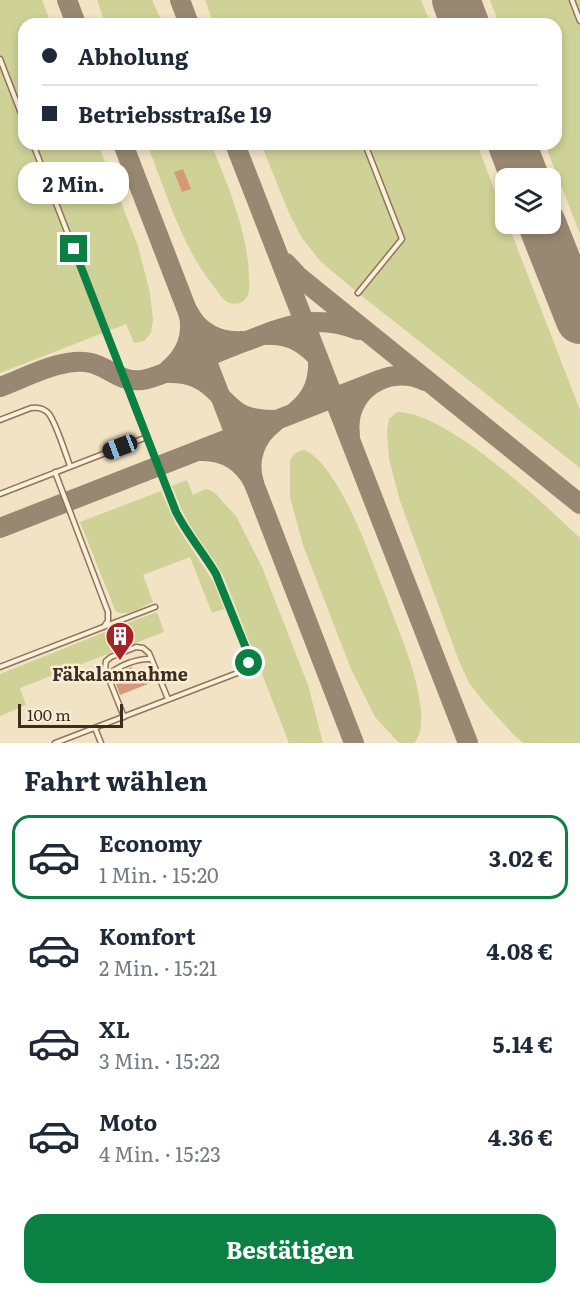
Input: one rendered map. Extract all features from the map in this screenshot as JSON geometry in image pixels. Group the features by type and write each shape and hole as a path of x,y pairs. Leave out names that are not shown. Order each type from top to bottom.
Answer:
{"lane":[{"path":"572,0 580,21"},
{"path":"0,59 18,106"},
{"path":"35,150 181,523 216,574 249,656 246,668 240,672 55,743"},
{"path":"358,293 402,239 367,150"},
{"path":"0,420 36,407 45,411 52,418 70,466"},
{"path":"0,494 147,437"},
{"path":"55,472 108,612 108,621 104,626"},
{"path":"0,667 155,607"},
{"path":"124,717 105,669 106,661 111,657 136,647 143,648 149,653 168,699"},
{"path":"107,676 112,671 142,659 151,659"},
{"path":"95,728 101,743"}],"green space":[{"path":"0,0 42,0 49,18 18,18 18,150 100,150 138,246 150,293 153,320 151,333 144,341 134,343 126,324 0,373"},
{"path":"97,0 152,0 160,18 103,18"},
{"path":"205,0 421,0 428,18 212,18"},
{"path":"490,0 580,0 580,234 561,185 561,168 554,168 547,150 562,150 562,18 497,18"},
{"path":"149,150 213,150 236,208 245,241 249,287 244,301 237,304 227,302 220,295 193,255 176,219"},
{"path":"263,150 479,150 495,192 495,234 512,234 580,410 580,468 358,293 320,261 302,238 289,213"},
{"path":"397,412 418,416 467,443 519,483 580,538 580,743 523,743 469,683 400,501 389,459 387,431 389,419"},
{"path":"304,450 322,464 351,510 402,638 415,677 421,709 420,729 414,743 399,743 375,717 351,669 303,545 290,497 290,460 294,454"},
{"path":"187,480 193,495 206,489 214,492 236,516 262,567 308,685 323,743 289,743 224,577 190,525 172,486"},
{"path":"161,491 176,525 214,583 224,609 212,613 190,557 143,575 153,602 130,612 116,612 80,522"},
{"path":"157,612 164,632 20,688 26,705 0,716 0,674 105,632 107,636 114,634 112,629"}],"building":[{"path":"183,169 191,189 182,192 174,172"},
{"path":"132,667 136,677 149,671 153,682 120,695 116,684 124,681 121,671"}],"taxiway":[{"path":"67,0 74,18"},
{"path":"180,0 187,18"},
{"path":"125,150 354,743"},
{"path":"237,150 468,743"},
{"path":"286,263 298,276 580,504"},
{"path":"168,370 180,358 187,343 190,328 188,311 197,325 210,335 225,340 242,341"},
{"path":"0,387 57,365 81,362 97,365 127,379 142,380 287,327 328,322 358,330"},
{"path":"268,335 290,338 318,358 318,373 314,387 296,411"},
{"path":"168,373 183,374 203,381 232,408 245,416 274,420"},
{"path":"350,435 350,420 354,406 361,394 371,385 396,376 411,376 425,381"},
{"path":"0,528 379,380"},
{"path":"200,451 209,451 232,459 244,469 254,483 252,474 254,450 262,435 274,423"}],"runway":[{"path":"456,0 463,18"},
{"path":"514,150 521,168"},
{"path":"546,234 580,320"}],"place":[{"name":"Fäkalannahme","path":"120,662"}],"route":[{"path":"74,249 176,512 216,574 249,656 249,663"}]}
